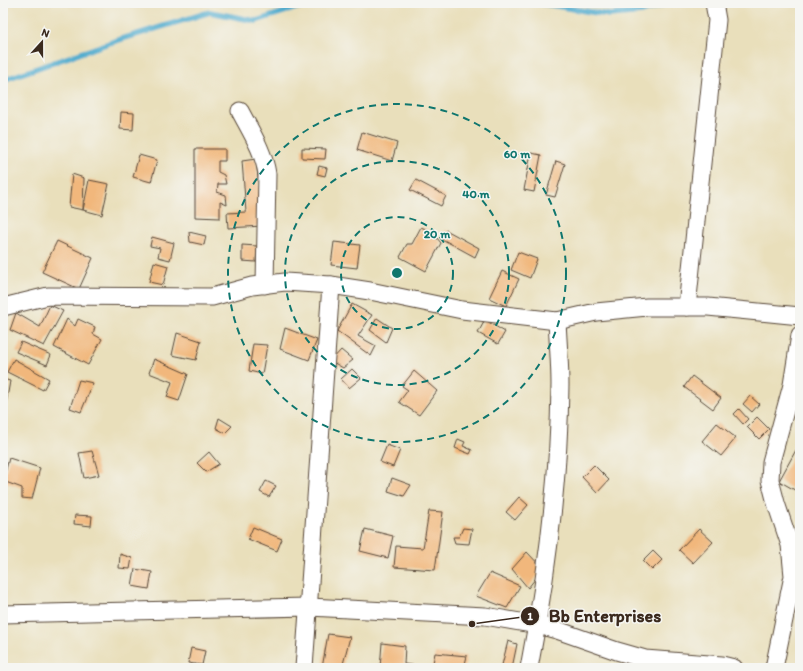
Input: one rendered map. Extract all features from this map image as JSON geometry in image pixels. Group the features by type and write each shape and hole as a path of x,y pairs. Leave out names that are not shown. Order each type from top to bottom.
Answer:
{"street":[{"path":"687,307 717,20 714,3"},
{"path":"240,111 266,162 265,285"},
{"path":"3,307 48,296 212,297 252,286 285,282 331,285 370,291 462,310 557,321 596,312 647,307 708,307 800,316"},
{"path":"304,668 331,285"},
{"path":"529,668 538,625 556,488 560,384 557,321"},
{"path":"774,668 793,576 790,546 770,480 771,462 792,385 800,335"},
{"path":"3,614 309,607 485,616 538,625 557,630 617,652 645,659 722,665 734,668"}],"building":[{"path":"121,112 134,113 133,130 120,129"},
{"path":"362,132 397,143 392,161 357,150"},
{"path":"302,148 326,149 325,159 302,158"},
{"path":"195,149 225,149 225,161 218,161 218,172 224,175 226,184 218,184 217,192 226,195 227,205 220,202 220,218 195,217"},
{"path":"531,153 541,155 534,192 524,190"},
{"path":"139,155 157,160 151,182 133,177"},
{"path":"256,159 263,226 228,228 227,213 246,212 242,161"},
{"path":"556,161 565,164 555,197 546,195"},
{"path":"319,166 327,168 325,176 317,174"},
{"path":"72,174 84,178 83,210 69,207"},
{"path":"89,180 109,184 102,215 83,210"},
{"path":"416,180 446,196 441,206 410,190"},
{"path":"421,227 432,232 441,243 426,271 400,257 407,244 412,244"},
{"path":"446,230 479,248 475,257 442,239"},
{"path":"189,232 206,236 204,245 190,242"},
{"path":"152,237 174,243 170,260 158,257 160,248 150,246"},
{"path":"57,241 93,258 79,289 42,272"},
{"path":"334,242 360,245 357,268 331,265"},
{"path":"242,245 257,246 256,262 242,261"},
{"path":"518,252 537,259 530,278 511,270"},
{"path":"154,262 168,266 163,285 149,282"},
{"path":"502,271 519,279 506,306 489,298"},
{"path":"352,304 372,315 358,336 376,346 371,356 337,331"},
{"path":"50,305 63,311 44,346 10,330 16,313 40,327"},
{"path":"377,318 392,328 386,342 370,330"},
{"path":"67,319 75,326 78,319 95,327 93,334 102,339 88,365 54,347"},
{"path":"485,320 505,332 498,344 478,333"},
{"path":"285,328 317,340 309,360 280,349"},
{"path":"177,333 201,341 196,360 172,355"},
{"path":"21,342 51,355 47,365 16,352"},
{"path":"253,344 267,345 262,374 249,371"},
{"path":"341,350 353,360 343,368 331,361"},
{"path":"14,359 49,379 43,390 7,372"},
{"path":"154,359 188,374 179,401 167,397 172,382 149,373"},
{"path":"352,369 361,378 349,388 341,379"},
{"path":"414,371 437,391 419,415 399,402 408,390 402,386"},
{"path":"692,376 721,398 713,409 684,387"},
{"path":"3,379 10,381 5,410 3,410"},
{"path":"79,380 93,383 81,412 70,408"},
{"path":"750,396 759,404 752,412 743,404"},
{"path":"739,409 748,419 743,424 734,414"},
{"path":"757,417 769,429 759,439 747,427"},
{"path":"219,418 232,426 225,433 216,428"},
{"path":"717,423 736,438 721,456 702,441"},
{"path":"458,439 465,442 463,446 472,450 470,454 455,448"},
{"path":"387,445 400,450 393,467 380,462"},
{"path":"796,450 800,452 800,493 779,481"},
{"path":"92,451 99,475 84,478 79,453"},
{"path":"209,452 219,464 206,472 197,463"},
{"path":"9,458 40,468 32,499 22,498 22,488 3,481"},
{"path":"594,465 609,480 597,493 582,477"},
{"path":"392,478 411,485 404,496 388,491"},
{"path":"266,481 276,486 269,497 260,492"},
{"path":"519,497 528,505 515,520 506,512"},
{"path":"429,511 443,512 435,570 394,567 396,546 423,548"},
{"path":"75,515 92,516 91,526 74,524"},
{"path":"253,527 282,539 277,551 248,539"},
{"path":"463,528 472,529 469,544 455,543 453,537 459,537"},
{"path":"365,529 393,536 388,558 360,551"},
{"path":"699,529 713,542 693,563 679,550"},
{"path":"653,551 662,560 652,570 643,561"},
{"path":"527,552 543,569 528,588 512,569"},
{"path":"120,554 132,558 130,569 119,568"},
{"path":"135,569 152,572 149,589 132,586"},
{"path":"490,573 520,586 507,608 476,596"},
{"path":"328,634 350,637 342,668 322,668"},
{"path":"508,641 517,644 512,668 502,665"},
{"path":"382,643 405,646 404,664 418,666 418,668 380,668"},
{"path":"191,648 205,651 202,665 188,663"},
{"path":"435,653 467,656 464,668 432,668"}],"waterway":[{"path":"3,80 112,42 210,12 256,21 312,3"},
{"path":"539,3 609,15 642,12 669,3"}],"place":[{"name":"Bb Enterprises","path":"472,624"}]}
